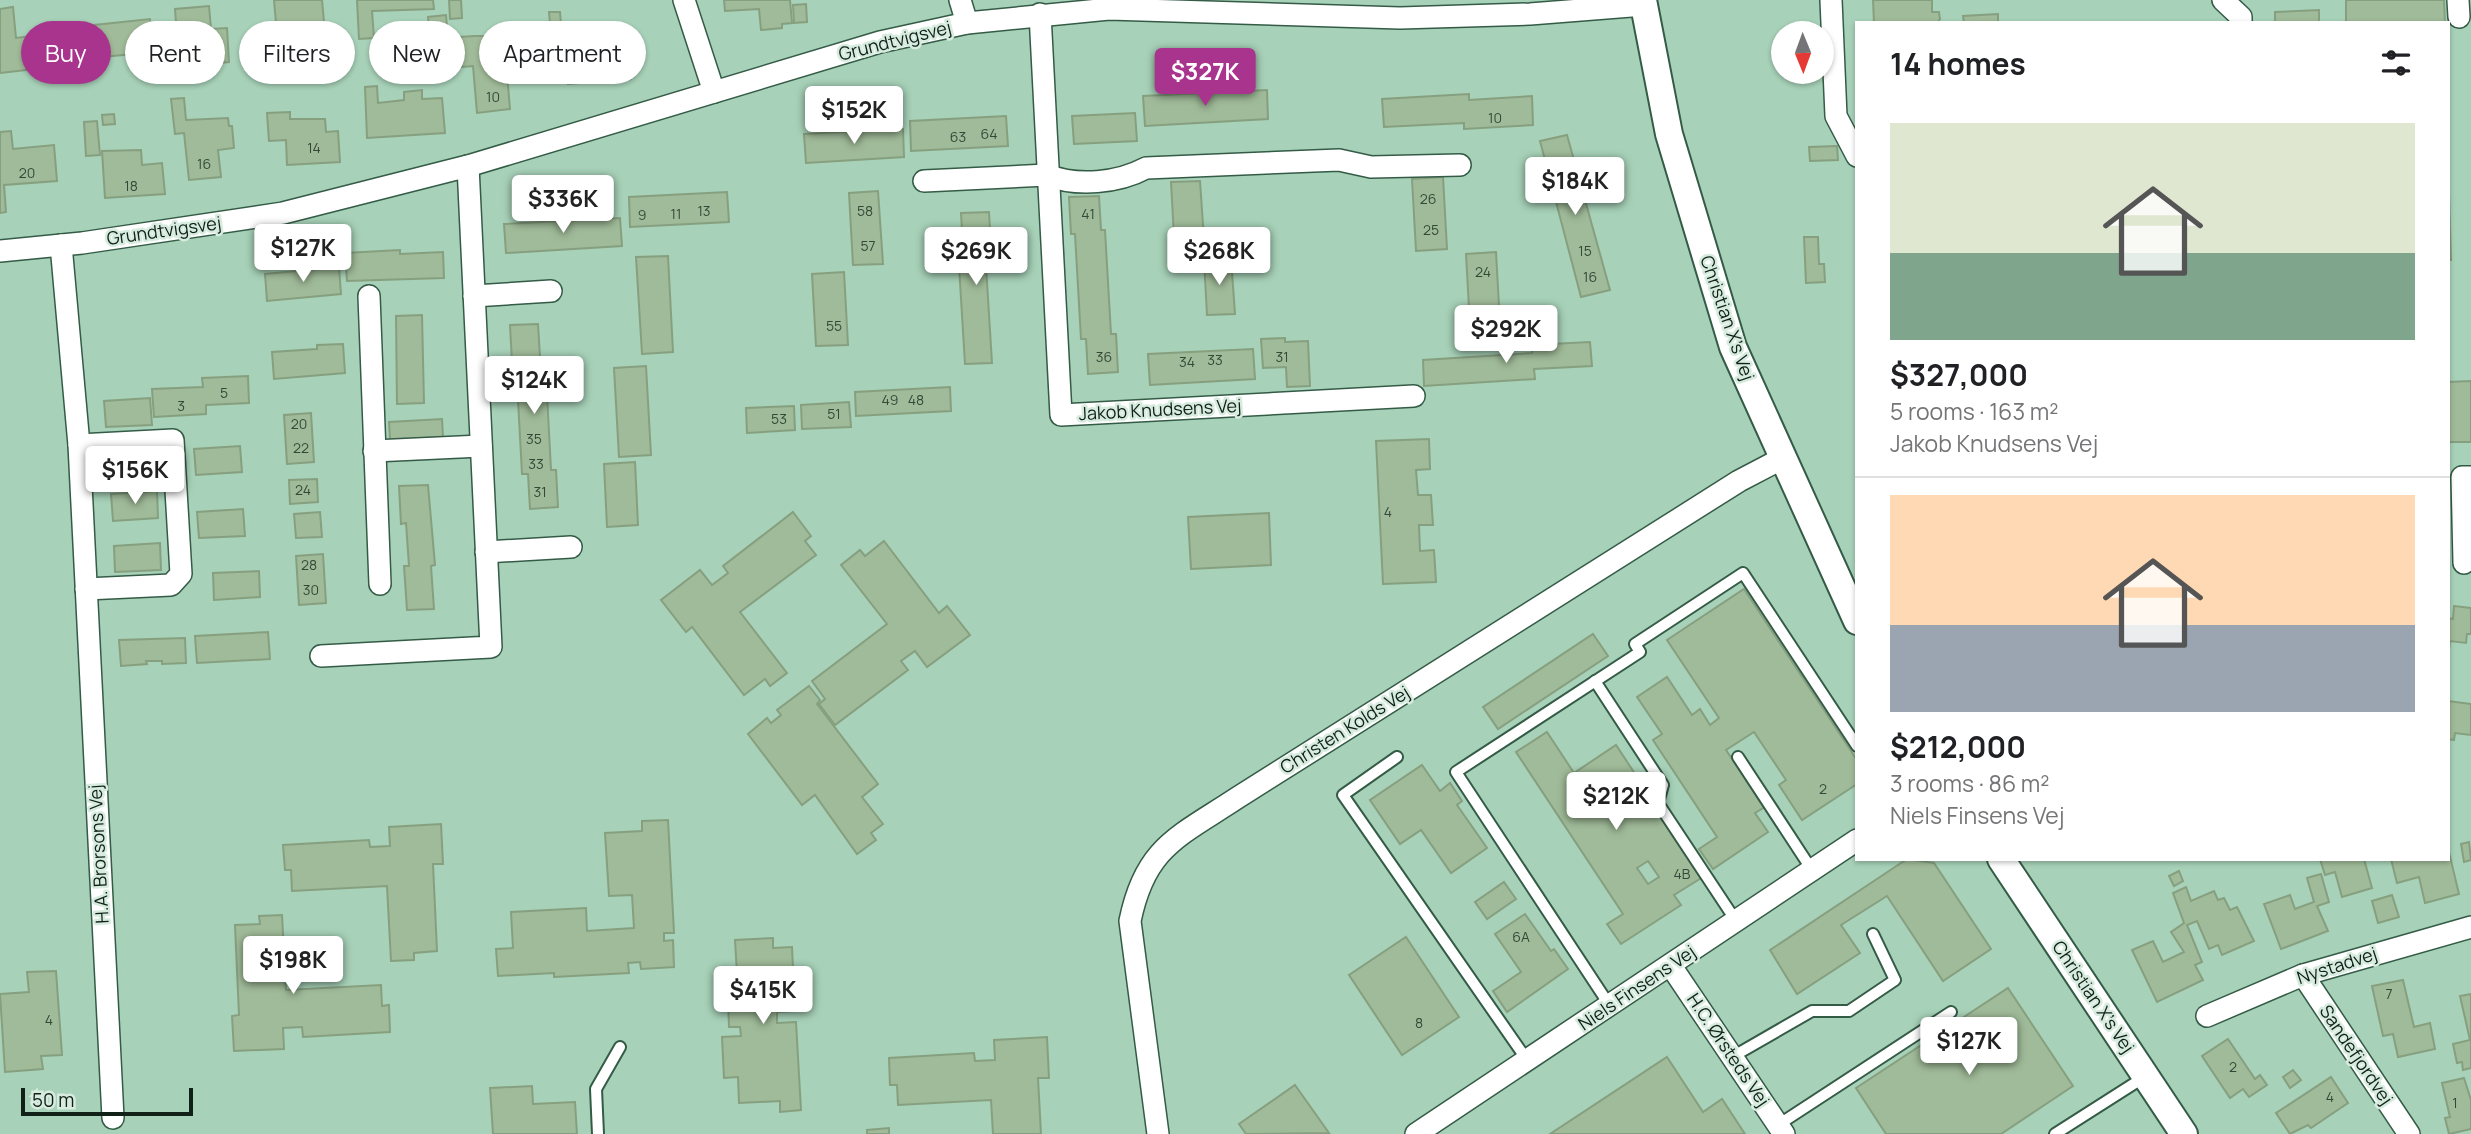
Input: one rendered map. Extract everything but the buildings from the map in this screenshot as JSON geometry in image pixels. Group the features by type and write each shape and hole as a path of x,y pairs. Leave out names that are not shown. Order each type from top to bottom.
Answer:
{"street":[{"path":"684,0 714,92"},
{"path":"960,0 967,23"},
{"path":"1831,0 1836,116 1855,152"},
{"path":"2223,0 2241,21"},
{"name":"Grundtvigsvej","path":"0,251 61,245 283,213 468,166 880,42 967,23 1109,9 1400,18 1530,14 1644,2"},
{"name":"Christian X's Vej","path":"1644,2 1669,134 1733,347 1855,617"},
{"name":"Jakob Knudsens Vej","path":"1040,14 1062,415 1414,396"},
{"path":"924,181 1047,175 1065,182 1127,178 1146,168 1339,160 1370,167 1460,165"},
{"path":"321,656 491,647 468,166"},
{"name":"H.A. Brorsons Vej","path":"61,245 79,445 113,1118"},
{"path":"474,296 551,291"},
{"path":"369,296 380,584"},
{"path":"79,445 173,440 181,574 171,585 86,589"},
{"path":"374,451 481,446"},
{"name":"Christen Kolds Vej","path":"1158,1134 1130,921 1136,888 1148,865 1169,843 1237,798 1739,481 1781,458"},
{"path":"2461,564 2462,477 2471,477"},
{"path":"486,552 571,547"},
{"name":"Niels Finsens Vej","path":"1419,1133 1855,841"},
{"name":"Christian X's Vej","path":"2002,861 2184,1134"},
{"name":"Nystadvej","path":"2207,1016 2303,975 2471,926"},
{"name":"H.C. Ørsteds Vej","path":"1671,965 1781,1130"},
{"name":"Sandefjordvej","path":"2303,975 2409,1134"}],"lane":[{"path":"1610,1006 1456,772 1640,652 1635,644 1743,573 1855,743"},
{"path":"1595,681 1663,785 1658,803 1736,922"},
{"path":"1397,757 1343,796 1527,1060"},
{"path":"1738,757 1812,870"},
{"path":"1732,1057 1812,1011 1849,1011 1895,980 1873,934"},
{"path":"1781,1130 1951,1012"},
{"path":"598,1134 596,1089 620,1047"},
{"path":"2055,1134 2146,1076"}]}
